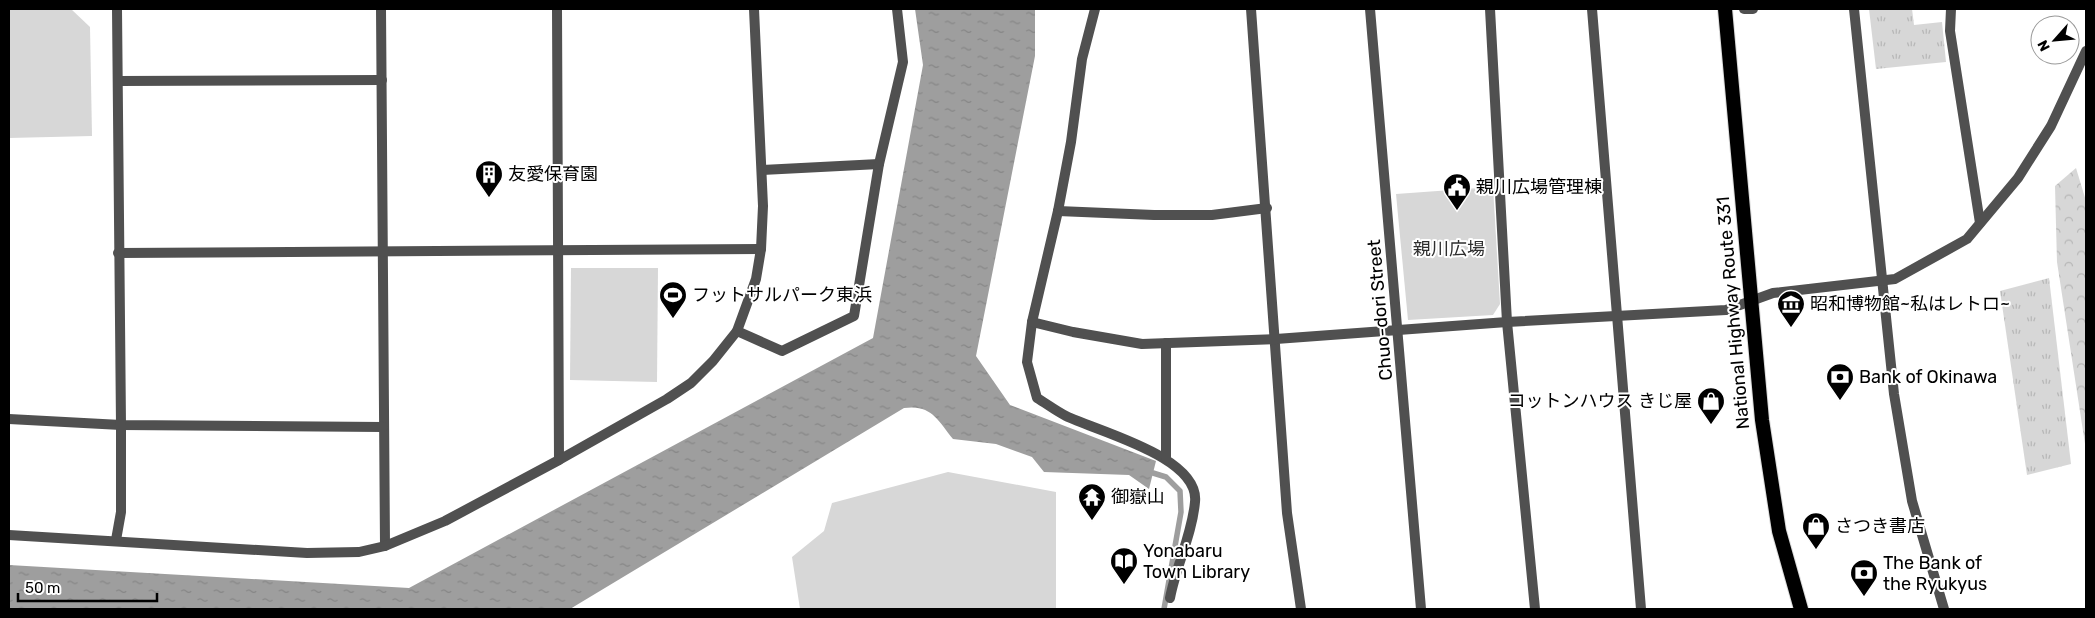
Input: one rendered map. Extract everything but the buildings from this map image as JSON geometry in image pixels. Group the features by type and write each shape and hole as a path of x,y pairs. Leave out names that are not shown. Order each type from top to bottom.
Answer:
{"highway":[{"name":"National Highway Route 331","path":"1725,9 1762,420 1774,502 1787,561 1802,609"}],"street":[{"path":"116,540 120,512 121,425 117,9"},
{"path":"382,9 385,546"},
{"path":"557,9 559,460"},
{"path":"9,535 307,553 359,552 385,546 446,521 559,460 667,399 691,383 713,361 737,331 756,279 761,249 762,170 754,9"},
{"path":"737,331 782,352 854,316 879,164 903,62 897,9"},
{"path":"1095,9 1082,59 1071,142 1058,211 1032,322 1027,362 1037,398 1065,416 1166,458 1190,479 1196,500 1186,544 1170,598"},
{"path":"1251,9 1288,513 1301,609"},
{"name":"Chuo-dori Street","path":"1370,9 1399,329 1421,609"},
{"path":"1490,9 1507,322 1535,609"},
{"path":"1592,9 1641,609"},
{"path":"1744,9 1753,9"},
{"path":"1854,9 1894,394 1906,471 1922,540 1944,609"},
{"path":"1951,9 1950,31 1980,222"},
{"path":"1032,322 1073,332 1142,344 1276,339 1507,322 1726,310 1773,293 1895,279 1966,239 2018,178 2051,126 2086,51"},
{"path":"118,81 382,80"},
{"path":"762,170 879,164"},
{"path":"1058,211 1154,215 1212,215 1267,208"},
{"path":"118,253 761,249"},
{"path":"1166,343 1166,458"},
{"path":"9,419 121,425 383,427"}],"green space":[{"path":"9,9 71,9 90,27 92,136 9,138"},
{"path":"1869,9 1912,9 1914,25 1942,22 1946,62 1876,69"},
{"path":"2076,168 2086,201 2085,444 2057,262 2055,186"},
{"name":"親川広場","path":"1493,187 1500,304 1493,315 1408,320 1396,194"},
{"path":"571,268 658,268 657,382 570,380"},
{"path":"2049,278 2071,464 2027,475 2000,291"},
{"path":"948,472 1056,492 1056,609 800,609 792,557 824,531 832,503"}],"water":[{"path":"915,9 1035,9 1035,56 976,356 1010,405 1156,461 1149,489 1129,475 1044,472 1032,457 996,444 953,439 933,415 921,408 913,407 904,408 570,609 9,609 9,565 409,588 873,338 923,65"}],"waterway":[{"path":"1153,473 1166,477 1180,491 1181,512 1164,609"}],"place":[{"name":"友愛保育園","path":"489,198"},
{"name":"親川広場管理棟","path":"1457,211"},
{"name":"フットサルパーク東浜","path":"673,319"},
{"name":"昭和博物館~私はレトロ~","path":"1791,328"},
{"name":"Bank of Okinawa","path":"1840,401"},
{"name":"コットンハウス きじ屋","path":"1711,425"},
{"name":"御嶽山","path":"1092,521"},
{"name":"さつき書店","path":"1816,550"},
{"name":"Yonabaru Town Library","path":"1124,585"},
{"name":"The Bank of the Ryukyus","path":"1864,597"}]}
